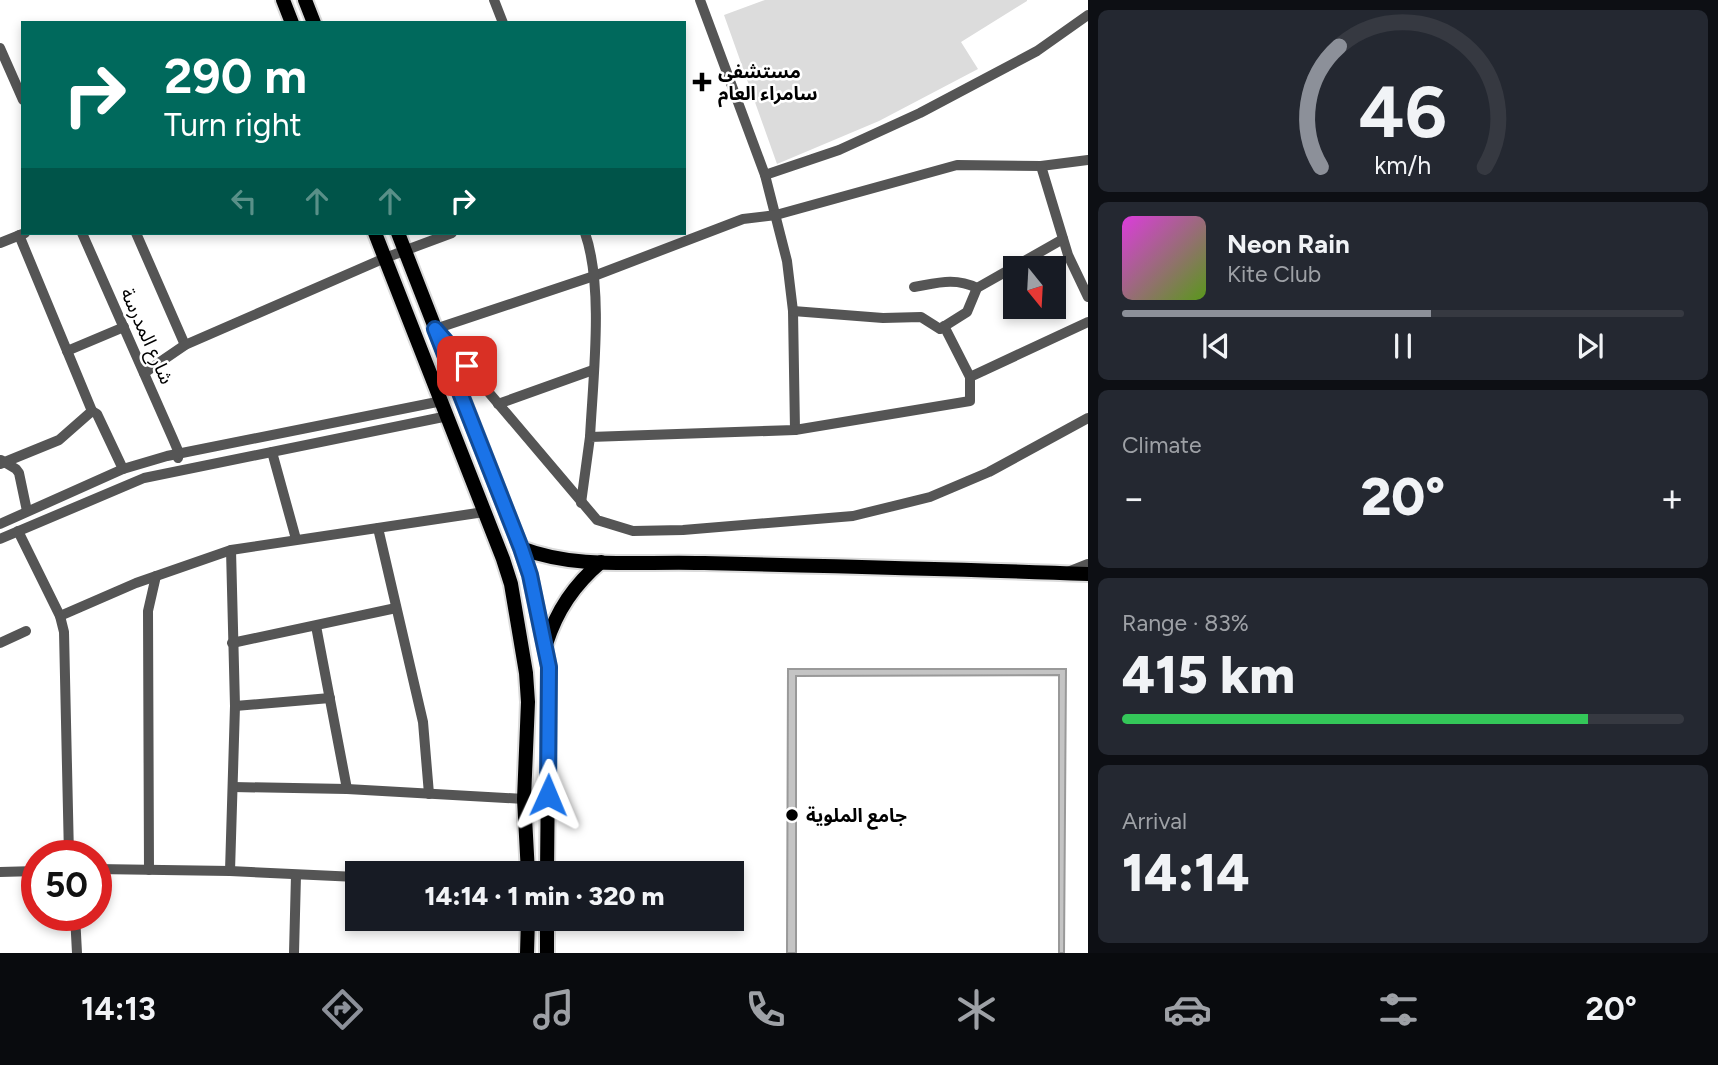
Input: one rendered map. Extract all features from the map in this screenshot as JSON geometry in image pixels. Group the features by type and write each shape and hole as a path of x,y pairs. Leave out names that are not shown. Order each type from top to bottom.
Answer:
{"main road":[{"path":"283,0 291,21"},
{"path":"305,0 313,21"},
{"path":"376,235 511,584 523,643 528,702 524,799 527,861"},
{"path":"399,235 530,575 550,685 547,861"},
{"path":"521,548 560,560 601,562 1088,574"},
{"path":"545,646 553,621 566,599 582,579 601,562"},
{"path":"526,768 549,768"},
{"path":"527,953 528,931"},
{"path":"547,931 547,953"}],"street":[{"path":"494,0 502,21"},
{"path":"700,0 765,174 787,261 793,311 795,430"},
{"path":"765,174 839,150 920,113 1037,51 1088,15"},
{"path":"0,48 21,95"},
{"path":"1088,160 1041,166 957,165 776,215 743,219 594,275 435,329 580,503 597,520 633,531 736,527 853,516 930,497 989,472 1088,418"},
{"path":"1041,166 1068,255 1088,297"},
{"path":"0,243 21,234"},
{"path":"22,235 92,411 97,414 123,470"},
{"name":"شارع المدرسة","path":"83,235 179,453"},
{"path":"137,235 185,345"},
{"path":"144,373 185,345 385,258 446,235"},
{"path":"580,503 590,437 593,370 594,275 585,235"},
{"path":"793,311 883,318 920,317 940,330 967,312 976,288 1063,239"},
{"path":"914,287 950,280 965,282 976,288"},
{"path":"970,377 1088,322"},
{"path":"590,437 795,430 970,401 970,377 944,326"},
{"path":"67,352 124,327"},
{"path":"498,404 593,370"},
{"path":"0,524 123,470 179,453 442,401"},
{"path":"1,461 59,440 92,411"},
{"path":"0,540 124,485 169,472 448,416"},
{"path":"271,452 296,539"},
{"path":"169,472 179,453"},
{"path":"1,461 16,468 19,473 27,511"},
{"path":"60,616 156,576 231,550 484,512"},
{"path":"378,528 423,722 429,794"},
{"path":"18,531 60,616 64,632 69,840"},
{"path":"230,871 235,706 231,550"},
{"path":"1065,573 1088,564"},
{"path":"149,870 148,611 156,576"},
{"path":"232,643 396,608"},
{"path":"316,626 347,789"},
{"path":"0,643 26,631"},
{"path":"235,706 330,698"},
{"path":"233,787 347,789 524,799"},
{"path":"112,869 345,877"},
{"path":"0,872 21,871"},
{"path":"294,953 296,875"},
{"path":"76,931 77,953"}],"shaded area":[{"path":"765,0 1027,1 961,42 978,69 879,121 777,164 724,15"}],"building":[{"name":"جامع الملوية","path":"788,669 1066,669 1064,953 1059,953 1059,675 796,676 796,953 787,953"}],"place":[{"name":"مستشفى سامراء العام","path":"702,82"},
{"name":"جامع الملوية","path":"792,815"}],"route":[{"path":"467,366 435,329 530,575 549,667 548,795"}]}
